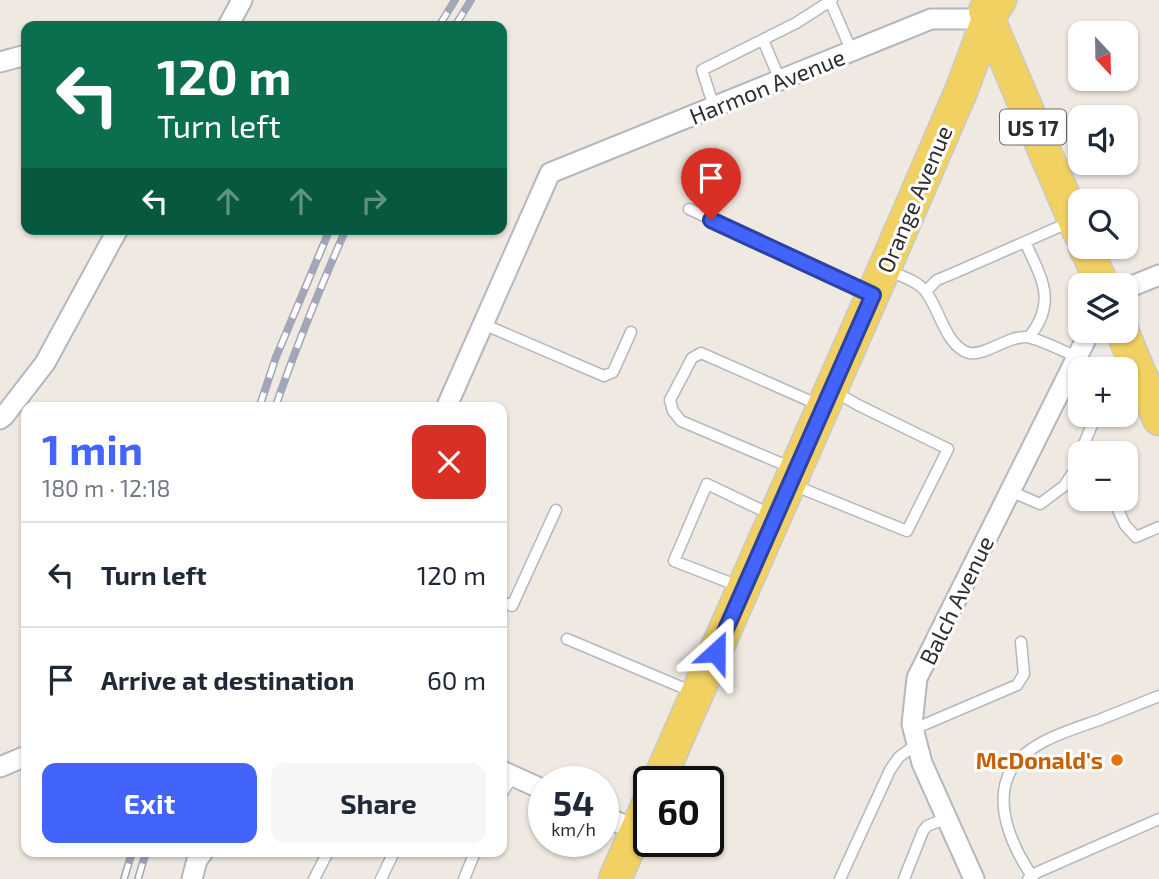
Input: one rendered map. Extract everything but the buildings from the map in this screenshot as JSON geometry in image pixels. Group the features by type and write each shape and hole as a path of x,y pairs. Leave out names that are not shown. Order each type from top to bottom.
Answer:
{"main road":[{"name":"US 17","path":"989,6 1068,204"},
{"name":"Orange Avenue","path":"665,766 962,89 989,6"},
{"path":"1127,343 1159,419"},
{"path":"615,879 633,840"}],"street":[{"path":"231,21 242,0"},
{"name":"Harmon Avenue","path":"483,324 550,173 931,19 989,6"},
{"path":"0,62 21,56"},
{"path":"2,417 45,363 115,235"},
{"path":"1138,284 1159,275"},
{"path":"449,402 483,324"},
{"name":"Balch Avenue","path":"1077,357 1084,343"},
{"name":"Balch Avenue","path":"974,879 922,763 912,724 917,678 1068,375"},
{"path":"0,767 21,758"},
{"path":"508,774 528,783"},
{"path":"192,879 199,857"}],"lane":[{"path":"714,107 702,70 796,23 831,1 852,52"},
{"path":"763,40 780,80"},
{"path":"689,209 879,282 912,282 926,291 949,336 969,353 981,352 999,344 1029,337 1077,357"},
{"path":"926,291 937,281 1025,242 1068,236"},
{"path":"1025,242 1043,282 1046,299 1039,325 1029,337"},
{"path":"483,324 604,376 613,372 631,332"},
{"path":"701,353 827,399 858,405 948,449 906,531 793,477 681,421 673,411 670,400 692,358 701,353"},
{"path":"1010,491 1040,504 1068,481"},
{"path":"744,588 674,561 708,484 775,516"},
{"path":"507,604 512,606 556,510"},
{"path":"1118,511 1125,526 1136,537 1159,527"},
{"path":"567,639 697,694"},
{"path":"841,879 890,770 899,757 916,736 1017,685 1024,674 1021,642"},
{"path":"1159,696 1050,738 1018,761 1006,783 1004,799 1007,822 1018,855 1030,877 1159,819"},
{"path":"904,879 923,831 927,826 947,818"},
{"path":"314,879 325,857"},
{"path":"381,879 392,857"},
{"path":"464,879 473,857"}],"railway":[{"path":"442,21 455,0"},
{"path":"458,21 471,0"},
{"path":"261,402 276,357 327,235"},
{"path":"277,402 344,235"},
{"path":"124,879 131,857"},
{"path":"138,879 145,857"}],"place":[{"name":"McDonald's","path":"1117,760"}],"route":[{"path":"711,220 873,295 716,652"}]}
